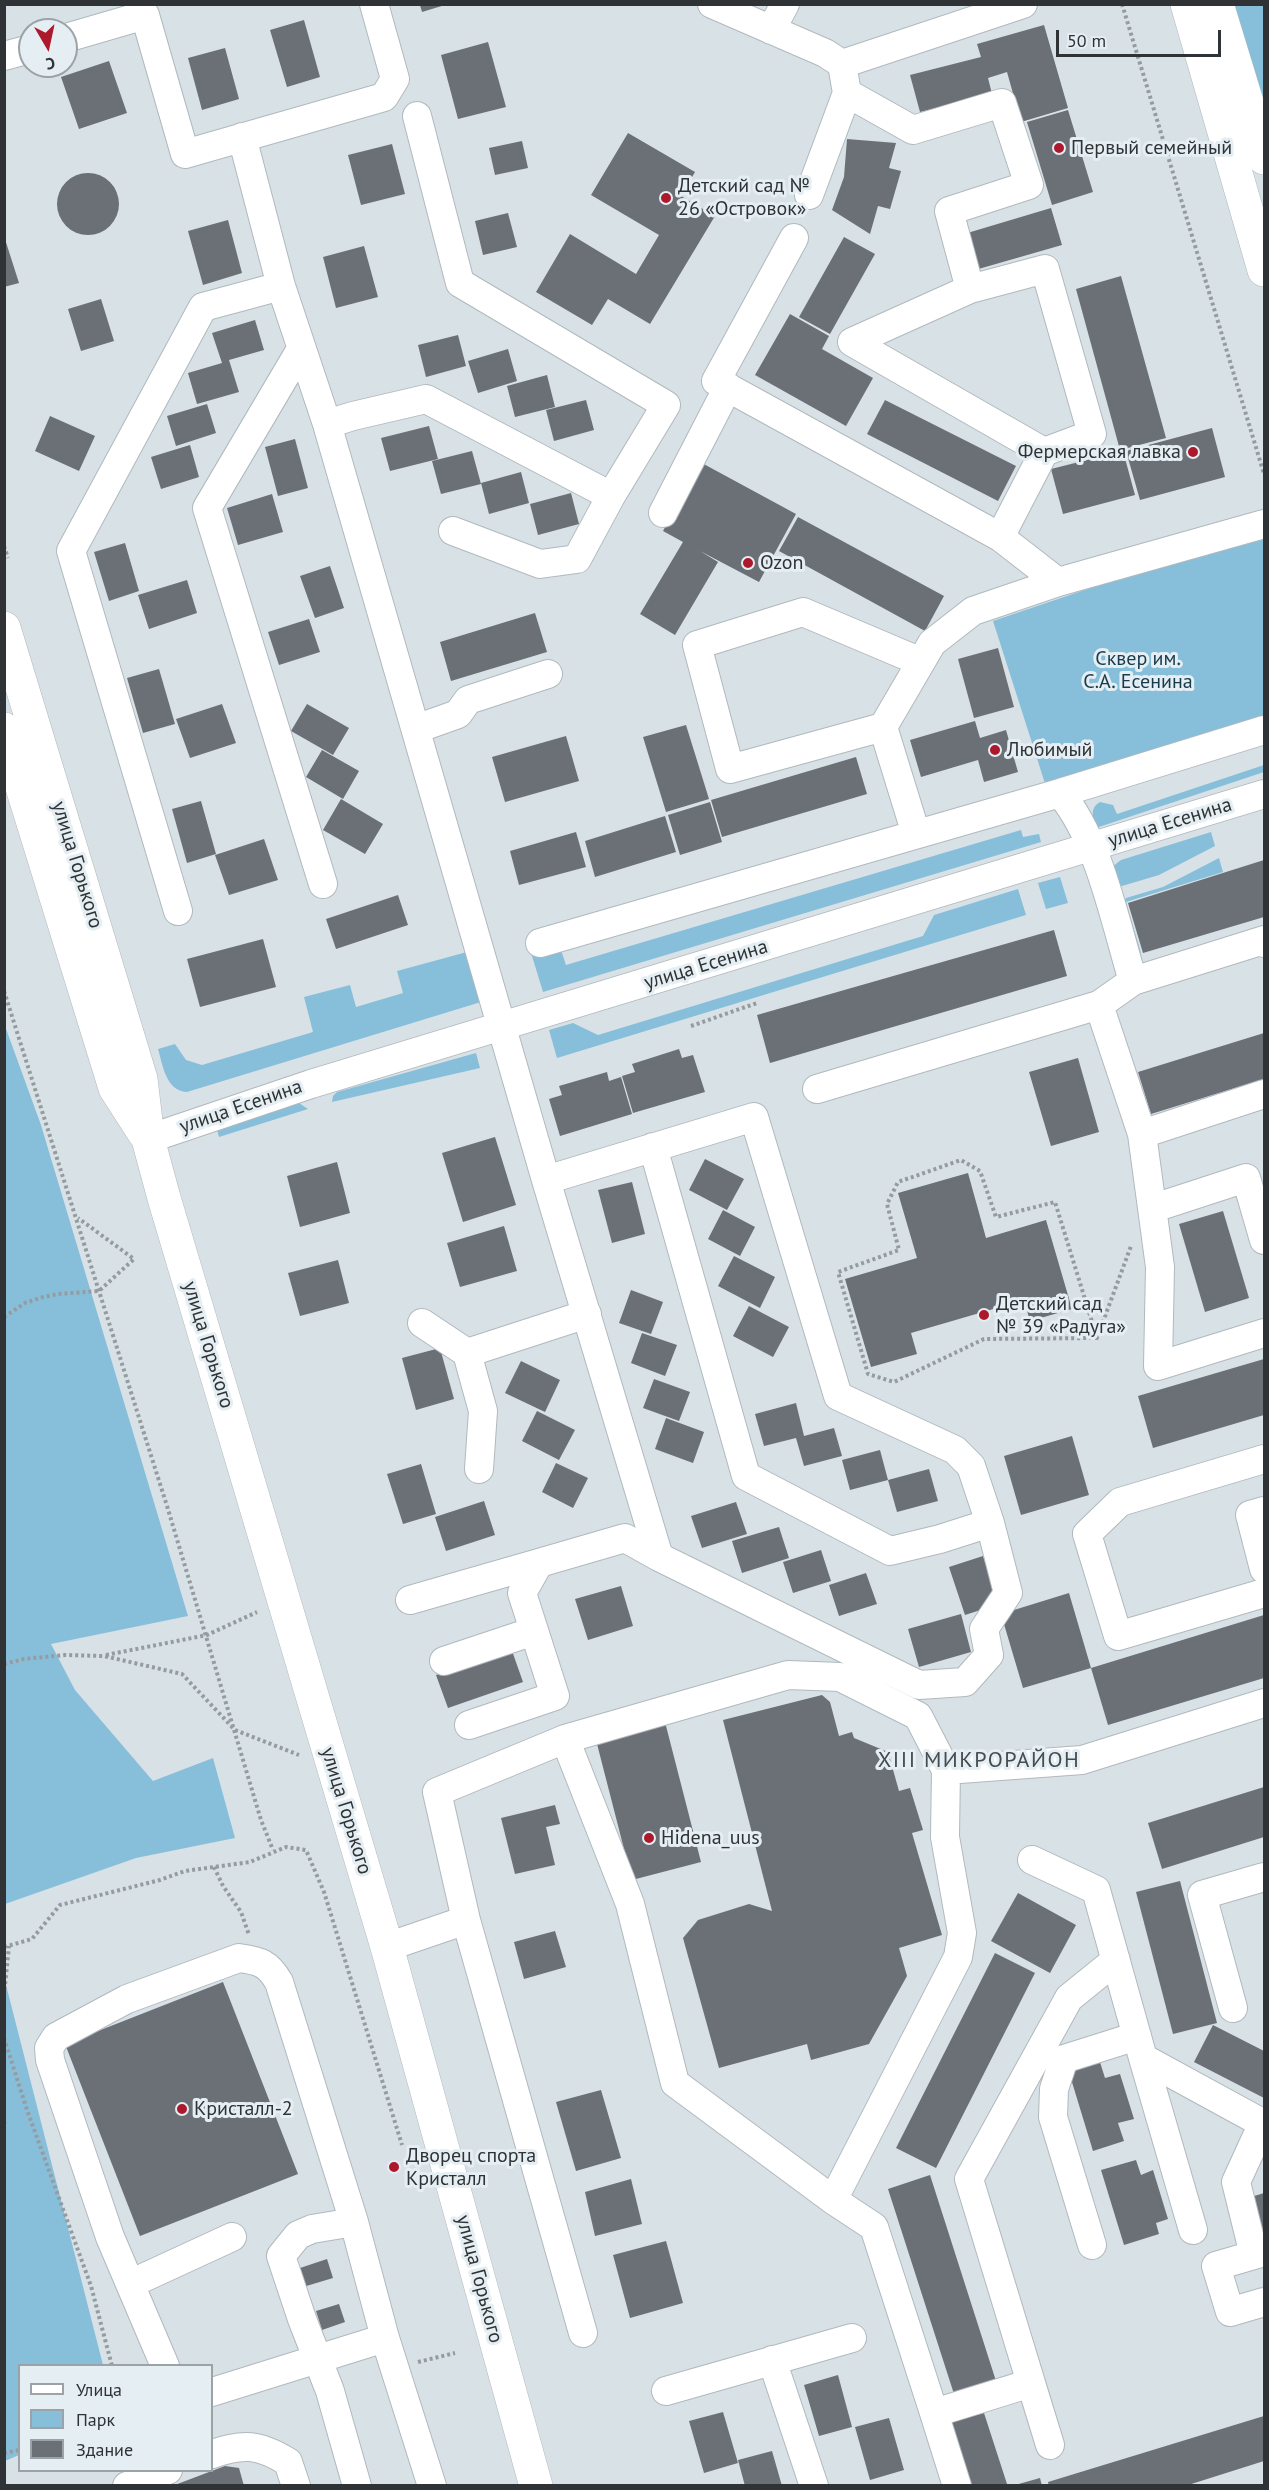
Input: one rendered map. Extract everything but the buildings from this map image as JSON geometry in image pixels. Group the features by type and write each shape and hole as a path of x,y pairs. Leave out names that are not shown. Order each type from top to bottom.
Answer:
{"main road":[{"path":"1187,4 1264,270"},
{"path":"1217,4 1263,146"},
{"name":"улица Горького","path":"4,628 141,1079 148,1139 387,1947 536,2486"},
{"name":"улица Горького","path":"4,729 115,1088 148,1139"}],"street":[{"path":"78,35 145,15 185,154 384,97 396,79 374,4"},
{"path":"712,4 825,53 842,64 847,93 809,195"},
{"path":"771,30 785,4"},
{"path":"842,64 986,9 1023,4"},
{"path":"847,93 914,130 1002,103 1029,185 949,210 970,289"},
{"path":"417,116 460,283 666,405 611,496 577,559 540,564 453,531"},
{"path":"242,137 281,286 327,424 546,1179 659,1557"},
{"path":"794,238 716,381 1000,537 1058,582"},
{"path":"1000,537 1044,452 1092,434 1045,269 970,289 852,342 1044,452"},
{"path":"178,910 71,551 204,307 281,286"},
{"path":"301,349 207,508 323,884"},
{"path":"663,513 728,387"},
{"path":"327,424 426,399 611,496"},
{"path":"921,662 803,612 697,645 730,769 883,727 921,662 932,643 973,611 1058,582 1264,524"},
{"path":"416,729 458,714 468,700 548,674"},
{"path":"883,727 916,834"},
{"path":"540,943 1060,793 1264,730"},
{"path":"1060,793 1092,847 1133,981"},
{"name":"улица Есенина","path":"148,1139 311,1084 1092,847 1262,803"},
{"path":"817,1089 1099,1005 1133,981 1264,940 1264,943"},
{"path":"1099,1005 1142,1134 1154,1208 1160,1266 1158,1366 1264,1333"},
{"path":"1142,1134 1264,1094"},
{"path":"410,1600 625,1538 919,1685 964,1682 990,1655 984,1629 1008,1593 990,1523 971,1466 955,1450 838,1396 754,1117 546,1179"},
{"path":"653,1147 746,1476 890,1551 940,1539 990,1523"},
{"path":"1154,1208 1246,1178 1264,1240"},
{"path":"467,1353 586,1314"},
{"path":"422,1323 467,1353 483,1411 479,1469"},
{"path":"1264,1459 1120,1502 1087,1534 1118,1636 1264,1593"},
{"path":"1264,1510 1250,1515 1264,1569"},
{"path":"469,1725 555,1696 522,1593 539,1563"},
{"path":"444,1660 534,1631"},
{"path":"583,2332 466,1920 437,1792 566,1739 788,1676 840,1677 918,1716 946,1770 945,1837 962,1933 958,1957 833,2200"},
{"path":"946,1770 1082,1760 1264,1703"},
{"path":"566,1739 630,1904 675,2083 833,2200 874,2227 957,2486"},
{"path":"1032,1860 1096,1890 1192,2230"},
{"path":"1233,2007 1202,1895 1264,1876"},
{"path":"387,1947 466,1920"},
{"path":"164,2364 110,2237 50,2060 49,2048 56,2037 127,1998 238,1958 258,1961 271,1969 279,1982 354,2222 385,2338 432,2486"},
{"path":"1050,2445 969,2179 1069,1998 1116,1960"},
{"path":"1092,2245 1053,2117 1054,2089 1064,2059 1140,2047 1264,2123 1236,2182 1259,2253 1216,2266 1230,2312 1264,2302"},
{"path":"354,2222 312,2229 298,2235 281,2256 330,2391 357,2486"},
{"path":"130,2284 232,2237"},
{"path":"213,2392 385,2338"},
{"path":"666,2391 852,2338"},
{"path":"772,2360 814,2486"},
{"path":"934,2413 1031,2383"},
{"path":"213,2454 246,2446 268,2450 288,2462 296,2486"},
{"path":"127,2486 163,2472"}],"path":[{"path":"1122,4 1264,474"},
{"path":"4,546 8,558"},
{"path":"4,991 207,1635 261,1820 273,1850"},
{"path":"691,1026 757,1003"},
{"path":"961,1160 980,1171 996,1217 1055,1202 1097,1338 984,1339 894,1382 868,1374 838,1272 899,1250 887,1204 897,1182 961,1160"},
{"path":"4,1317 25,1303 43,1297 99,1291 134,1259 76,1216"},
{"path":"1097,1338 1132,1244"},
{"path":"104,1656 207,1635 257,1612"},
{"path":"4,1664 24,1659 65,1655 104,1656 182,1674 235,1730 299,1755"},
{"path":"214,1867 223,1886 241,1912 258,1961"},
{"path":"4,1996 9,1946"},
{"path":"4,2038 27,2110 91,2286 111,2364"},
{"path":"409,2364 455,2353"}],"green space":[{"path":"1230,5 1264,5 1264,110"},
{"name":"Сквер им. С.А. Есенина","path":"1264,539 1264,730 1049,796 993,621 1111,581"},
{"path":"1264,765 1264,772 1096,828 1093,810 1100,802 1113,805 1117,814"},
{"path":"1021,830 1023,837 1039,834 1041,842 543,992 532,956 560,947 566,965"},
{"path":"1211,832 1215,846 1159,875 1122,886 1116,882 1112,867 1121,860"},
{"path":"1219,858 1223,872 1126,902 1141,953 1133,956 1123,904 1126,898 1163,887"},
{"path":"1060,877 1068,903 1046,909 1038,883"},
{"path":"1018,889 1026,915 557,1058 549,1030 573,1023 598,1035 923,936 934,915"},
{"path":"467,952 481,1002 187,1092 174,1087 164,1070 158,1049 175,1044 186,1060 202,1065 313,1032 304,997 350,985 356,1007 403,993 397,971"},
{"path":"5,1026 41,1125 188,1616 51,1644 75,1690 153,1781 213,1758 235,1838 136,1858 5,1904"},
{"path":"476,1053 480,1068 332,1102 337,1092"},
{"path":"299,1103 308,1109 219,1137 216,1126"},
{"path":"4,1977 103,2364 18,2364 18,2455 5,2461"}],"place":[{"name":"Первый семейный","path":"1059,148"},
{"name":"Детский сад № 26 «Островок»","path":"666,198"},
{"name":"Фермерская лавка","path":"1193,452"},
{"name":"Ozon","path":"748,563"},
{"name":"Любимый","path":"995,750"},
{"name":"Детский сад № 39 «Радуга»","path":"984,1315"},
{"name":"Hidena_uus","path":"649,1838"},
{"name":"Кристалл-2","path":"182,2109"},
{"name":"Дворец спорта Кристалл","path":"394,2167"}],"district":[{"name":"XIII МИКРОРАЙОН","path":"979,1761"}]}
